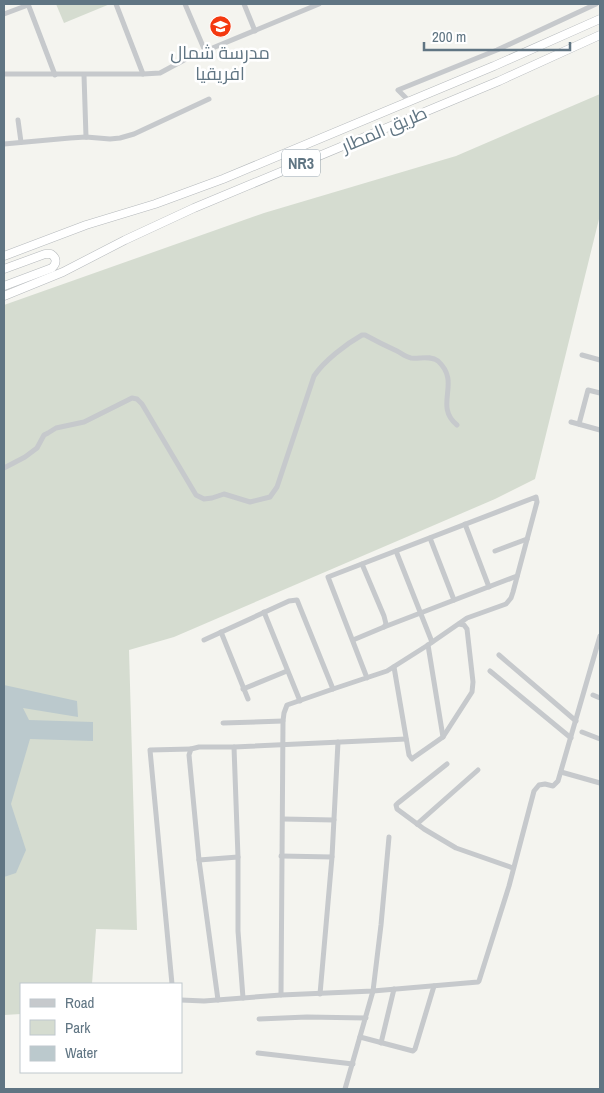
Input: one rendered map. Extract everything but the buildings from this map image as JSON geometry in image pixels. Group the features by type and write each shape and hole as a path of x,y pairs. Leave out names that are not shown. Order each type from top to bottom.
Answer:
{"highway":[{"name":"طريق المطار","path":"4,256 86,224 189,192 409,102 600,19"},
{"name":"طريق المطار","path":"4,296 63,272 125,240 194,208 499,81 600,35"},
{"path":"4,269 45,254 51,254 56,259 52,268 4,286"}],"street":[{"path":"4,14 28,4 55,75"},
{"path":"116,4 143,74"},
{"path":"185,4 205,51"},
{"path":"244,4 255,31"},
{"path":"4,74 160,73 205,51 315,4"},
{"path":"409,102 398,90 497,50 596,4"},
{"path":"84,74 86,138"},
{"path":"4,144 86,138 120,138 134,134 209,99"},
{"path":"18,120 21,142"},
{"path":"4,468 26,457 37,448 44,435 56,428 84,422 132,398 137,399 142,404 196,495 200,498 207,499 224,494 250,502 270,497 277,487 314,376 329,360 362,335 409,357 428,357 436,360 447,373 446,411 451,420 457,425"},
{"path":"582,355 600,360"},
{"path":"579,424 588,390 600,393"},
{"path":"571,422 600,430"},
{"path":"281,995 283,721 287,706 333,689 368,678 387,671 473,615 506,604 511,598 537,502 536,497 328,577 368,678"},
{"path":"465,524 489,587"},
{"path":"430,538 454,600"},
{"path":"495,551 527,539"},
{"path":"396,551 430,644 443,738"},
{"path":"362,564 386,622 384,627"},
{"path":"353,640 517,576"},
{"path":"204,640 289,601 297,600 333,689"},
{"path":"264,612 300,701"},
{"path":"394,667 409,755 412,759 443,738 473,688 467,629 464,624 458,625"},
{"path":"221,632 248,699"},
{"path":"182,1000 204,1001 373,991 478,982 514,868 537,786 541,784 554,786 557,784 600,636"},
{"path":"499,654 576,721"},
{"path":"243,689 287,671"},
{"path":"490,671 571,738"},
{"path":"593,695 600,698"},
{"path":"223,723 283,721"},
{"path":"582,732 600,739"},
{"path":"172,983 150,750 406,739"},
{"path":"320,994 332,857 338,742"},
{"path":"234,747 238,857 238,931 243,998"},
{"path":"191,749 189,755 199,860 218,1000"},
{"path":"447,764 396,805 397,810 456,848 514,868"},
{"path":"416,824 478,770"},
{"path":"561,772 600,783"},
{"path":"283,819 334,820"},
{"path":"346,1089 373,991 382,925 389,837"},
{"path":"281,856 332,857"},
{"path":"199,860 238,857"},
{"path":"360,1037 411,1051 415,1049 434,986"},
{"path":"380,1043 394,989"},
{"path":"259,1018 366,1018"},
{"path":"258,1053 353,1064"}],"green space":[{"path":"56,4 110,4 64,23"},
{"path":"600,94 600,215 535,479 495,499 174,637 129,650 137,930 96,929 92,983 20,983 20,1014 4,1015 4,305 264,213 456,156"}],"water":[{"path":"4,685 77,701 78,717 23,708 29,720 93,722 93,741 30,739 11,804 26,850 16,873 4,877"}],"place":[{"name":"مدرسة شمال افريقيا","path":"220,27"}]}
